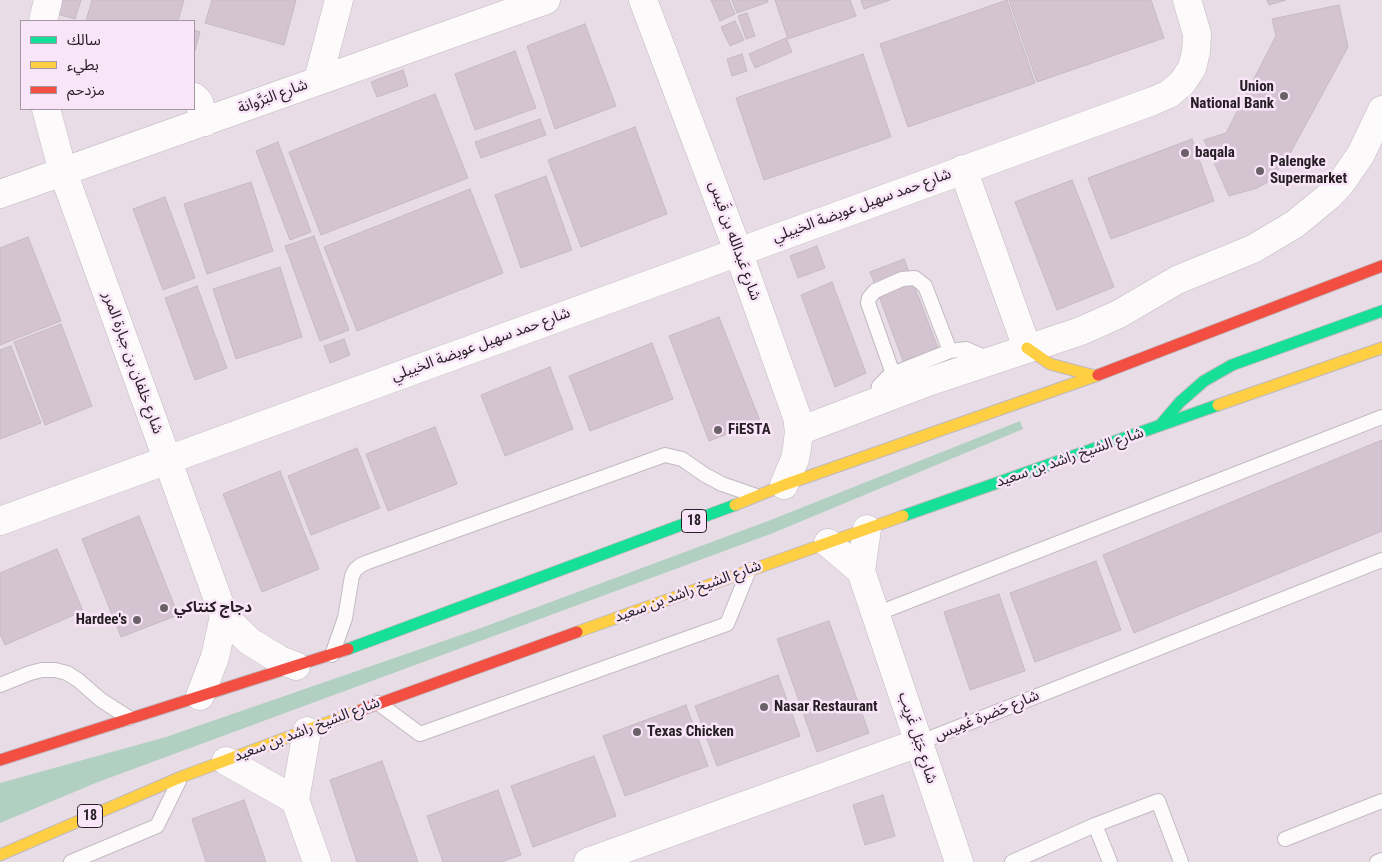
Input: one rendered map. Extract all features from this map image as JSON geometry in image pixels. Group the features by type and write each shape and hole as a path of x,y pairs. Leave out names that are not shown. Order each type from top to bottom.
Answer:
{"main road":[{"name":"18","path":"0,760 332,655 772,491 1095,376 1382,266"},
{"path":"1159,426 1180,402 1204,381 1232,365 1382,311"},
{"path":"1027,348 1050,364 1095,376"},
{"name":"شارع الشيخ راشد بن سعيد","path":"0,855 181,777 378,704 749,570 1382,348"}],"street":[{"path":"42,20 48,0"},
{"path":"318,80 339,0"},
{"name":"شارع البَرَّوانة","path":"0,194 546,0"},
{"name":"شارع عَبدالله بن قَيس","path":"643,0 738,251 797,417 799,431 795,459 772,491"},
{"name":"شارع حمد سهيل عويضة الخييلي","path":"0,520 1154,101 1169,94 1182,83 1192,68 1196,52 1196,34 1187,0"},
{"path":"195,98 199,102 205,122"},
{"name":"شارع خلفان بن جبارة المرر","path":"46,110 63,172 224,616 249,641 280,660 296,666"},
{"path":"799,431 877,400 1081,331 1106,320 1177,280 1253,249 1295,224 1329,196 1352,169 1382,110"},
{"name":"شارع حمد سهيل عويضة الخييلي","path":"963,169 1027,348"},
{"path":"861,571 867,529"},
{"path":"828,543 861,571"},
{"name":"شارع جَبَل غَرِيب","path":"861,571 959,862"},
{"path":"200,696 215,657 224,616"},
{"path":"307,731 295,800 317,862"},
{"name":"شارع حَضرة غُمِيس","path":"588,862 918,743"},
{"path":"226,761 295,800"}],"lane":[{"path":"893,374 868,303 869,298 876,291 902,279 915,278 925,286 950,351"},
{"path":"877,400 880,386 884,380 893,374 950,351 966,348 982,356 987,363"},
{"path":"876,614 1382,417"},
{"path":"332,655 345,618 352,576 361,565 368,562 665,455 682,459 722,484 772,491"},
{"name":"شارع حَضرة غُمِيس","path":"918,743 1382,560"},
{"path":"378,704 420,734 727,624 749,570"},
{"path":"0,684 30,673 42,670 55,670 78,680 101,700 130,718"},
{"path":"71,862 157,826 181,777"},
{"path":"1012,862 1040,856 1096,825 1158,801 1181,862"},
{"path":"1285,839 1382,801"},
{"path":"1096,825 1110,862"},
{"path":"1377,862 1382,860"}],"green space":[{"path":"1020,421 1023,429 773,533 98,782 0,823 0,783 166,737 481,628 768,521"}],"building":[{"path":"61,0 81,0 75,19 57,14"},
{"path":"92,0 184,0 178,20 86,20"},
{"path":"212,0 296,0 284,45 205,23"},
{"path":"711,0 729,0 735,14 720,21"},
{"path":"732,0 767,0 768,2 737,13"},
{"path":"775,0 850,0 856,16 788,39"},
{"path":"861,0 890,0 864,9"},
{"path":"1007,0 1035,83 908,127 880,44"},
{"path":"1009,0 1151,0 1164,38 1037,82"},
{"path":"1267,0 1286,0 1269,5"},
{"name":"Union National Bank","path":"1339,5 1348,47 1287,159 1268,182 1257,188 1229,196 1204,140 1226,133 1276,36 1272,19"},
{"path":"747,13 755,36 746,39 738,16"},
{"path":"735,21 744,40 730,46 721,27"},
{"path":"585,24 616,106 555,129 527,46"},
{"path":"195,30 200,32 195,50"},
{"path":"786,38 792,52 755,68 749,54"},
{"path":"515,51 536,108 475,130 455,74"},
{"path":"742,54 747,71 732,76 727,59"},
{"path":"863,54 891,137 764,180 736,98"},
{"path":"403,70 408,86 377,97 371,82"},
{"path":"435,94 468,178 321,235 289,152"},
{"path":"540,119 546,135 481,158 475,142"},
{"path":"635,127 667,214 581,247 548,160"},
{"path":"1192,139 1214,201 1111,239 1088,178"},
{"path":"278,142 311,232 290,240 256,151"},
{"path":"546,176 572,250 521,268 495,195"},
{"path":"1072,180 1114,287 1057,310 1015,202"},
{"path":"251,182 273,251 207,274 184,204"},
{"path":"470,189 503,273 357,331 324,247"},
{"path":"165,197 195,278 163,290 133,209"},
{"path":"314,236 349,330 320,341 285,246"},
{"path":"28,237 61,321 0,345 0,248"},
{"path":"817,246 825,268 798,278 790,256"},
{"path":"904,259 938,348 903,361 870,272"},
{"path":"280,267 302,337 236,359 213,289"},
{"path":"832,282 866,373 835,387 801,295"},
{"path":"197,286 227,368 195,380 165,298"},
{"path":"719,317 760,421 709,441 669,336"},
{"path":"61,324 92,406 45,425 14,342"},
{"path":"344,339 350,355 330,363 324,346"},
{"path":"652,343 673,399 590,431 569,376"},
{"path":"11,346 41,423 0,439 0,350"},
{"path":"550,367 573,429 505,456 481,395"},
{"path":"435,427 457,484 388,511 366,454"},
{"path":"1382,440 1382,531 1134,633 1103,555"},
{"path":"357,448 380,508 311,535 288,476"},
{"path":"280,471 319,569 262,592 223,494"},
{"path":"139,516 178,615 121,637 82,539"},
{"path":"57,549 83,611 5,645 0,634 0,573"},
{"path":"1096,561 1121,630 1035,662 1010,593"},
{"path":"999,594 1025,671 970,690 944,612"},
{"path":"829,621 869,733 817,752 777,639"},
{"path":"778,675 800,736 717,766 695,706"},
{"path":"686,705 708,766 625,796 603,736"},
{"path":"594,756 616,816 533,847 511,786"},
{"path":"382,761 418,862 357,862 330,780"},
{"path":"498,790 521,855 501,862 443,862 427,816"},
{"path":"883,795 895,836 865,845 853,805"},
{"path":"244,800 266,862 206,862 192,819"}],"traffic: fast":[{"path":"1162,423 1180,402 1204,381 1232,365 1382,311"},
{"path":"903,516 1218,405"},
{"path":"348,649 735,505"}],"traffic: slow":[{"path":"1027,348 1050,364 1095,376"},
{"path":"1218,405 1382,348"},
{"path":"735,505 784,485 1098,375"},
{"path":"577,632 903,516"},
{"path":"0,855 181,777 361,710"}],"traffic: jam":[{"path":"1098,375 1382,266"},
{"path":"361,710 577,632"},
{"path":"0,760 348,649"}],"place":[{"name":"Union National Bank","path":"1284,96"},
{"name":"baqala","path":"1185,153"},
{"name":"Palengke Supermarket","path":"1260,171"},
{"name":"FiESTA","path":"718,430"},
{"name":"دجاج كنتاكي","path":"164,608"},
{"name":"Hardee's","path":"137,620"},
{"name":"Nasar Restaurant","path":"764,707"},
{"name":"Texas Chicken","path":"637,732"}]}
